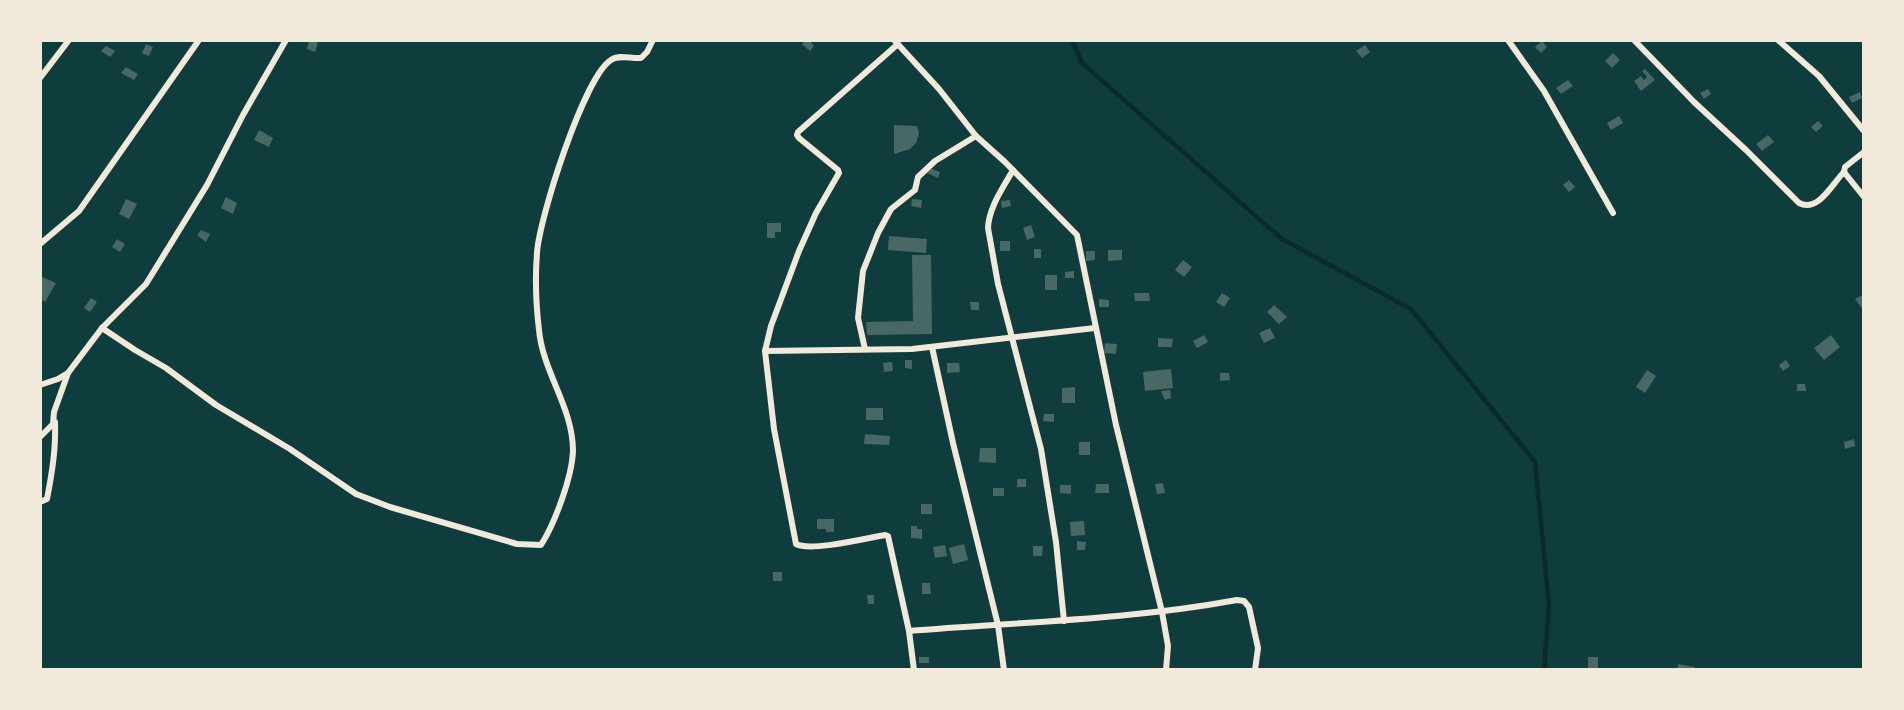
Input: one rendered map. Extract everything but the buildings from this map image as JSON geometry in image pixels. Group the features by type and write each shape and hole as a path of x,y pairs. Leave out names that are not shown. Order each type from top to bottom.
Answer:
{"street":[{"path":"40,78 69,40"},
{"path":"40,244 79,211 199,40"},
{"path":"40,437 53,424 54,412 68,373 102,328 146,284 207,185 243,115 286,40"},
{"path":"102,328 166,368 216,405 290,449 356,494 390,507 517,544 541,545 559,508 573,452 569,419 543,357 539,331 537,251 546,207 588,93 602,69 608,61 616,57 641,58 653,40"},
{"path":"1508,40 1544,91 1613,213"},
{"path":"1634,40 1694,102 1799,203 1808,206 1820,201 1844,172 1845,166 1863,152"},
{"path":"1778,40 1820,76 1863,131"},
{"path":"914,669 909,631 888,536 820,546 801,547 796,544 774,429 765,351 774,316 800,251 816,213 839,173 799,138 798,132 896,42 939,89 976,136 1077,235 1081,245 1095,328 1130,488 1162,612 1168,646 1166,669"},
{"path":"865,349 858,318 863,271 878,233 891,209 915,190 918,177 935,161 976,136"},
{"path":"1013,170 998,196 988,228 998,284 1027,390 1049,488 1064,621"},
{"path":"1844,172 1863,197"},
{"path":"765,351 932,347 1095,328"},
{"path":"932,347 952,443 998,625 1004,669"},
{"path":"40,385 68,373"},
{"path":"40,502 47,499 52,474 56,444 54,412"},
{"path":"909,631 1162,612 1238,600 1249,607 1258,648 1255,669"}],"waterway":[{"path":"1072,40 1082,63 1282,239 1411,309 1535,462 1549,605 1544,670"}]}
